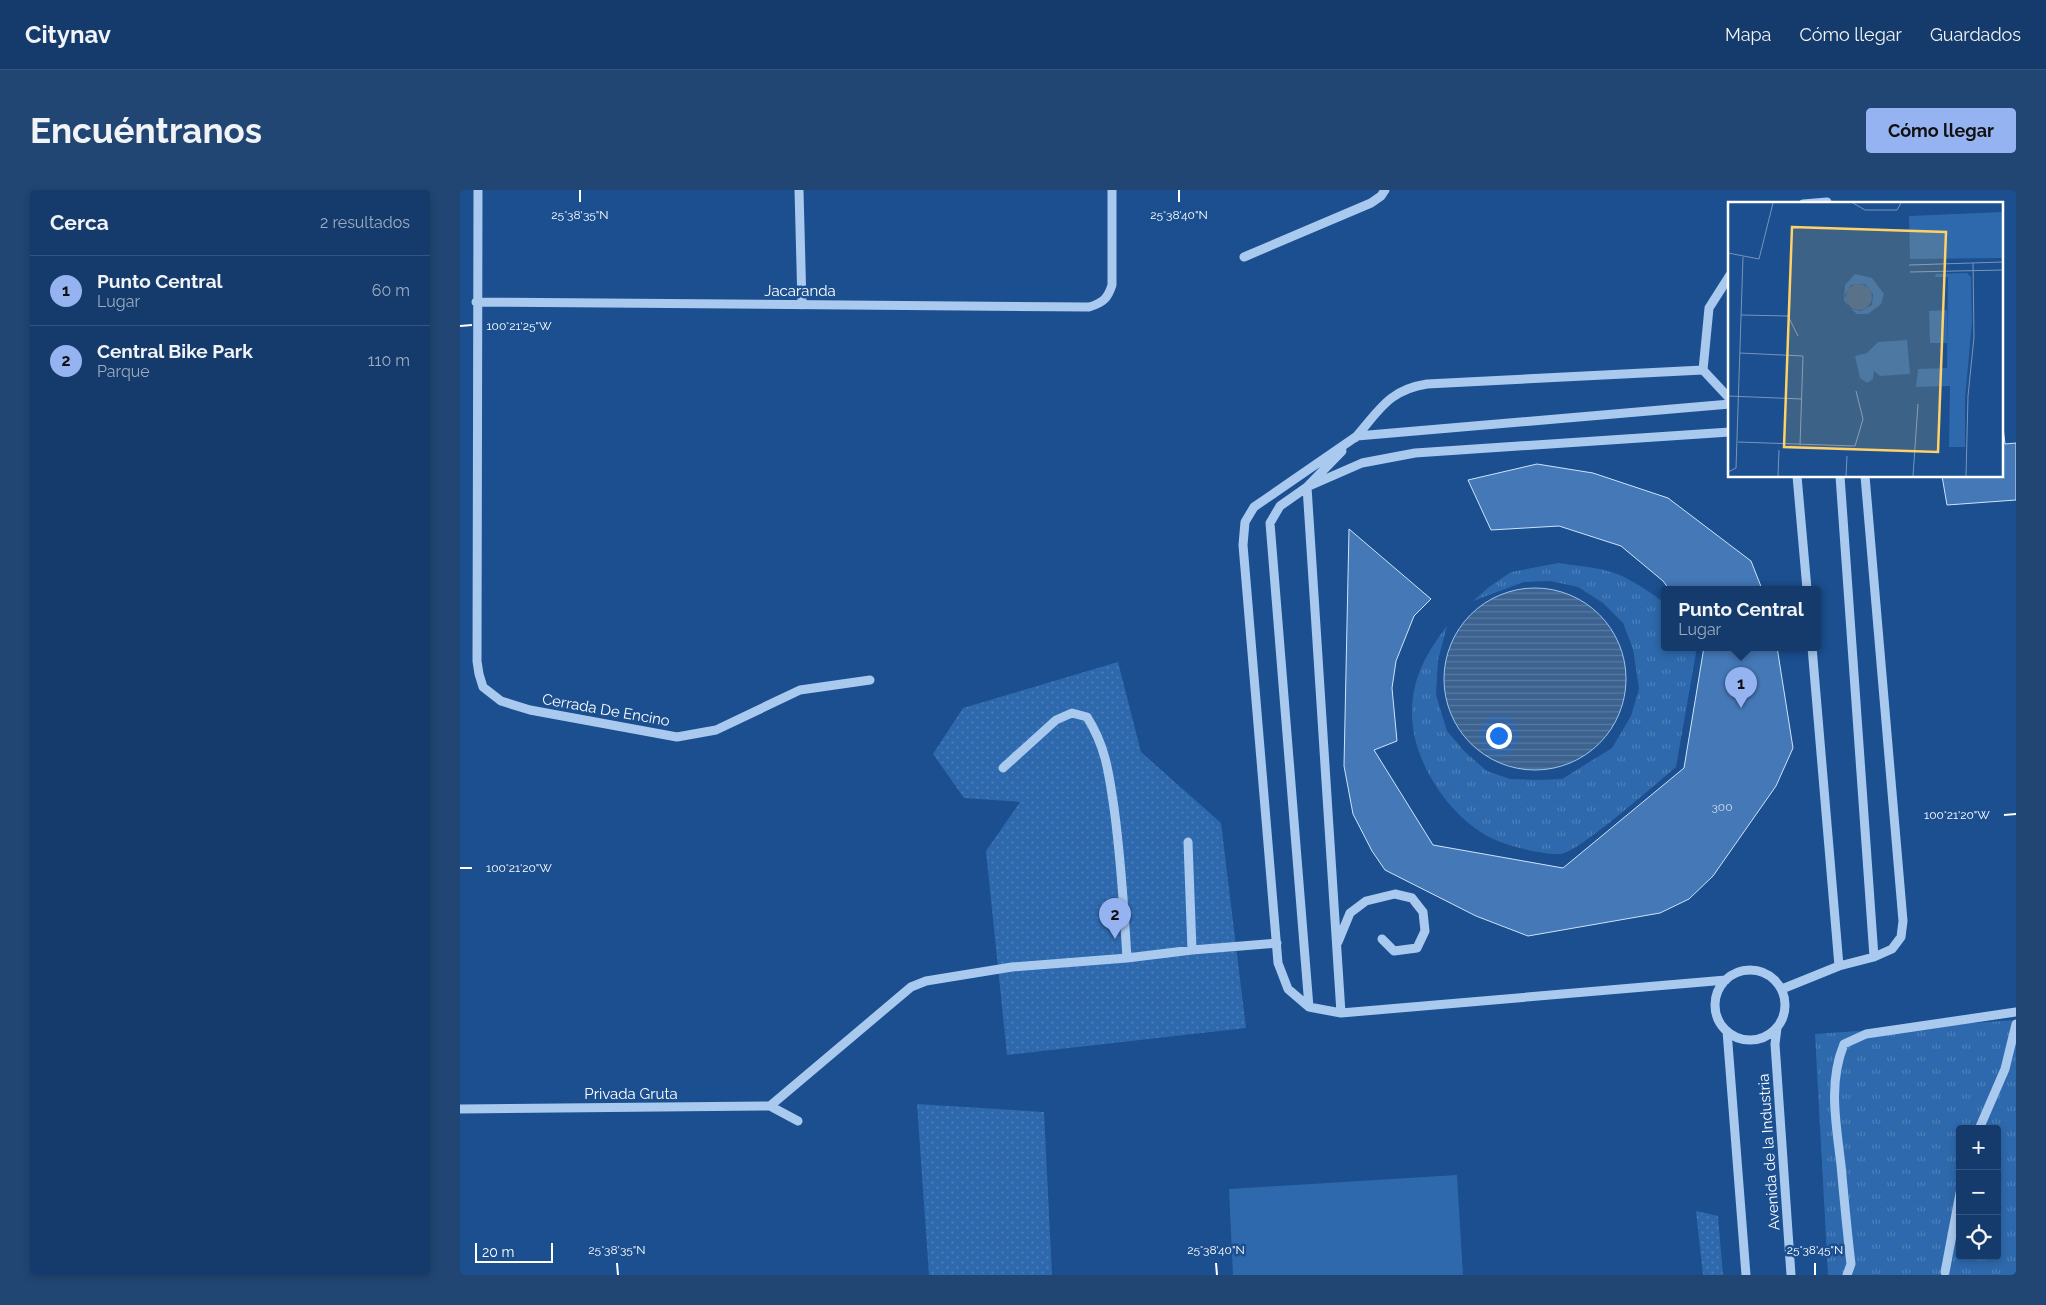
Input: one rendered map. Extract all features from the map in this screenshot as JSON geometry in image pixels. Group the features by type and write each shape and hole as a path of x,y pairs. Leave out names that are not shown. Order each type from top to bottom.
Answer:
{"street":[{"path":"476,302 478,190"},
{"path":"799,190 802,305"},
{"name":"Jacaranda","path":"476,302 1089,307 1104,301 1109,295 1112,285 1112,190"},
{"path":"1244,257 1371,203 1385,190"},
{"path":"1728,277 1709,308 1703,370 1728,397"},
{"name":"Cerrada De Encino","path":"476,302 477,661 483,687 501,701 530,710 677,737 716,730 800,690 870,680"},
{"path":"1309,1007 1270,523 1280,506 1307,487 1357,436 1380,408 1396,394 1409,387 1427,384 1703,370"},
{"path":"1726,980 1341,1012 1309,1007 1288,989 1278,963 1243,545 1244,522 1254,507 1357,436 1728,404"},
{"path":"1307,487 1362,463 1414,453 1728,432"},
{"path":"1797,478 1807,586"},
{"path":"1840,478 1874,957"},
{"path":"1782,989 1839,966 1874,957 1892,949 1901,937 1903,921 1865,478"},
{"path":"1307,487 1341,1012"},
{"path":"1812,651 1839,966"},
{"path":"1003,768 1056,720 1072,713 1087,717 1098,735 1106,758 1121,870 1127,958"},
{"path":"1188,842 1192,950"},
{"path":"1336,944 1350,913 1366,901 1395,894 1412,898 1423,912 1425,932 1417,948 1394,950 1382,939"},
{"path":"770,1106 911,987 926,981 1012,967 1277,943"},
{"path":"1748,969 1762,971 1773,978 1782,989 1786,1002 1784,1016 1777,1028 1766,1036 1753,1040 1739,1038 1728,1032 1719,1020 1715,1007 1717,994 1726,980 1735,973 1748,969"},
{"path":"1847,1275 1851,1264 1834,1083 1837,1061 1844,1044 1866,1034 2016,1012"},
{"path":"1981,1125 2005,1070 2016,1024"},
{"name":"Avenida de la Industria","path":"1777,1028 1775,1044 1791,1275"},
{"name":"Avenida de la Industria","path":"1728,1032 1746,1275"},
{"name":"Privada Gruta","path":"460,1109 770,1106 798,1121"},
{"path":"1945,1272 1956,1214"}],"green space":[{"path":"1558,563 1588,567 1617,574 1636,583 1661,600 1661,651 1696,651 1676,767 1601,830 1584,842 1561,854 1528,850 1500,842 1476,829 1447,802 1435,785 1425,767 1413,730 1413,700 1418,677 1427,656 1447,626 1438,660 1436,695 1447,731 1465,752 1487,771 1510,779 1562,779 1612,748 1631,716 1639,689 1633,649 1623,623 1603,603 1578,587 1550,581 1524,582 1473,601 1511,572"},
{"path":"1118,662 1141,752 1221,823 1246,1028 1007,1055 986,851 1020,802 964,798 933,754 963,708"},
{"path":"2016,1020 2016,1275 1828,1275 1815,1034"},
{"path":"917,1104 1044,1112 1052,1275 929,1275"},
{"path":"1457,1175 1463,1275 1233,1275 1229,1189"},
{"path":"1696,1211 1718,1216 1723,1275 1703,1275"}],"shaded area":[{"path":"1535,588 1553,590 1570,595 1585,603 1605,621 1619,644 1624,661 1626,679 1624,697 1619,714 1611,729 1593,749 1570,763 1553,768 1535,770 1517,768 1500,763 1485,755 1465,737 1451,714 1446,697 1444,679 1446,661 1451,644 1459,629 1477,609 1500,595 1517,590"}],"building":[{"path":"2004,436 2005,444 2016,443 2016,500 1947,505 1942,478 2004,478"},
{"path":"1537,464 1593,473 1668,498 1751,561 1761,586 1667,586 1621,546 1559,526 1491,530 1468,480"},
{"path":"1349,529 1431,599 1414,616 1396,661 1392,688 1397,741 1374,750 1433,845 1563,868 1684,768 1703,651 1778,651 1793,748 1776,786 1713,876 1689,899 1660,913 1528,936 1476,916 1385,870 1372,851 1353,814 1344,766"}],"place":[{"name":"Punto Central","path":"1741,708"},
{"name":"Central Bike Park","path":"1115,939"}]}
